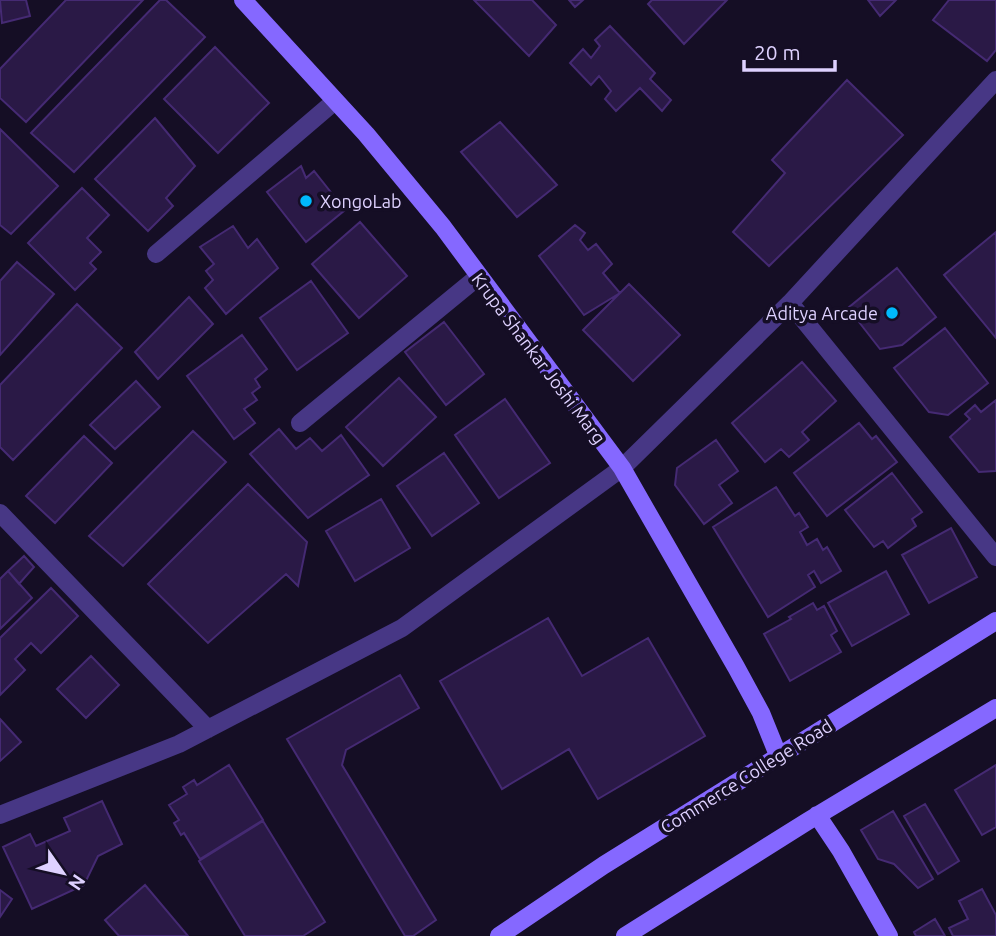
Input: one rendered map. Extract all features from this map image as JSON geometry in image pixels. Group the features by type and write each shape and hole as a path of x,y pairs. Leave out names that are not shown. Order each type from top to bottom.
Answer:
{"street":[{"name":"Krupa Shankar Joshi Marg","path":"243,0 335,101 443,227 622,468 736,667 761,713 778,755"},
{"path":"0,816 179,744 402,628 622,468 790,303 996,80"},
{"path":"156,254 335,101"},
{"path":"300,423 479,276"},
{"path":"790,303 996,556"},
{"path":"0,513 208,729"},
{"name":"Commerce College Road","path":"499,936 604,865 996,621"},
{"path":"625,936 817,815 996,708"},
{"path":"817,815 841,851 889,936"}],"building":[{"path":"0,0 26,0 30,16 2,23"},
{"path":"66,0 143,0 26,122 0,98 0,69"},
{"path":"160,0 166,0 205,37 74,172 31,133"},
{"path":"474,0 532,0 556,25 529,56"},
{"path":"569,0 583,0 575,7"},
{"path":"652,0 727,0 684,44 648,4"},
{"path":"868,0 896,0 880,16"},
{"path":"949,0 996,0 996,50 987,61 933,20"},
{"path":"610,26 655,73 650,79 671,100 662,111 640,88 616,111 605,99 611,91 599,76 591,85 570,63 583,49 591,58 600,46 595,40"},
{"path":"215,47 269,103 218,153 164,99"},
{"path":"847,80 903,135 769,266 733,232 785,173 772,160"},
{"path":"155,118 195,166 166,198 173,206 148,231 95,179"},
{"path":"500,122 557,185 517,217 461,152"},
{"path":"0,129 58,186 11,234 0,225"},
{"name":"XongoLab","path":"301,166 306,178 314,171 345,210 306,242 267,192"},
{"path":"82,188 109,215 87,238 101,252 90,263 96,269 75,290 28,243"},
{"path":"360,222 407,276 359,318 312,264"},
{"path":"575,225 585,233 580,240 588,250 596,244 612,264 603,273 620,293 584,315 539,256"},
{"path":"233,226 248,248 257,239 278,268 226,314 205,288 213,280 206,271 214,264 200,247"},
{"path":"996,232 996,338 944,275"},
{"path":"17,262 54,294 0,355 0,281"},
{"name":"Aditya Arcade","path":"897,268 936,317 902,345 880,349 848,308"},
{"path":"311,281 348,333 297,370 260,318"},
{"path":"629,284 680,335 633,381 583,330"},
{"path":"189,297 213,324 158,379 135,352"},
{"path":"77,304 122,348 13,460 0,447 0,385"},
{"path":"444,322 484,374 446,405 405,352"},
{"path":"945,328 988,383 948,415 929,412 894,368"},
{"path":"242,335 267,369 255,379 260,387 252,393 257,400 244,409 255,423 234,439 187,376"},
{"path":"802,362 836,401 802,432 809,440 789,457 781,449 765,462 732,423"},
{"path":"399,378 436,417 383,466 346,427"},
{"path":"136,381 160,407 115,449 90,425"},
{"path":"505,399 550,463 499,498 455,435"},
{"path":"996,400 996,471 979,472 950,437 970,419 965,414 975,405 981,412"},
{"path":"859,423 872,439 876,436 897,462 827,516 794,473"},
{"path":"279,429 296,449 310,438 322,451 341,435 369,475 308,518 250,454"},
{"path":"193,431 226,462 123,566 89,536"},
{"path":"84,436 112,463 55,523 26,496"},
{"path":"716,440 738,471 719,485 732,503 704,524 675,485 677,468"},
{"path":"444,453 479,503 432,536 397,486"},
{"path":"892,473 922,512 912,519 916,526 888,548 883,541 874,547 845,510"},
{"path":"248,484 307,542 298,586 286,574 208,643 148,584"},
{"path":"776,487 795,516 799,513 808,527 800,532 807,545 817,539 823,550 827,547 841,571 821,583 814,571 808,575 815,587 768,617 713,527"},
{"path":"381,499 410,548 355,581 326,531"},
{"path":"951,528 977,577 929,603 902,555"},
{"path":"24,556 34,567 19,584 8,571"},
{"path":"8,571 32,598 0,629 0,579"},
{"path":"886,571 909,614 852,646 828,603"},
{"path":"51,588 78,616 41,653 31,643 15,659 25,670 0,695 0,638"},
{"path":"813,603 817,610 824,606 837,631 831,635 841,652 790,681 764,634"},
{"path":"548,618 582,676 648,638 705,736 598,799 569,749 502,789 440,681"},
{"path":"91,656 119,685 86,718 57,689"},
{"path":"400,675 419,708 346,750 342,765 436,920 413,936 405,936 287,739"},
{"path":"0,719 21,742 0,761"},
{"path":"229,765 263,820 200,859 184,833 181,835 174,823 179,820 169,805 187,794 183,787 194,780 197,785"},
{"path":"996,765 996,827 982,835 955,790"},
{"path":"102,801 122,844 98,856 84,885 32,909 3,847 30,834 36,846 70,831 64,818"},
{"path":"925,804 959,861 938,874 904,816"},
{"path":"893,811 933,879 918,888 894,864 878,859 861,830"},
{"path":"263,821 325,922 303,936 245,936 199,861"},
{"path":"145,885 188,936 119,936 105,920"},
{"path":"982,889 996,915 996,936 953,936 949,928 968,919 959,901"},
{"path":"0,890 12,899 0,917"},
{"path":"935,919 945,936 916,936 914,932"}],"place":[{"name":"XongoLab","path":"306,201"},
{"name":"Aditya Arcade","path":"892,313"}]}
